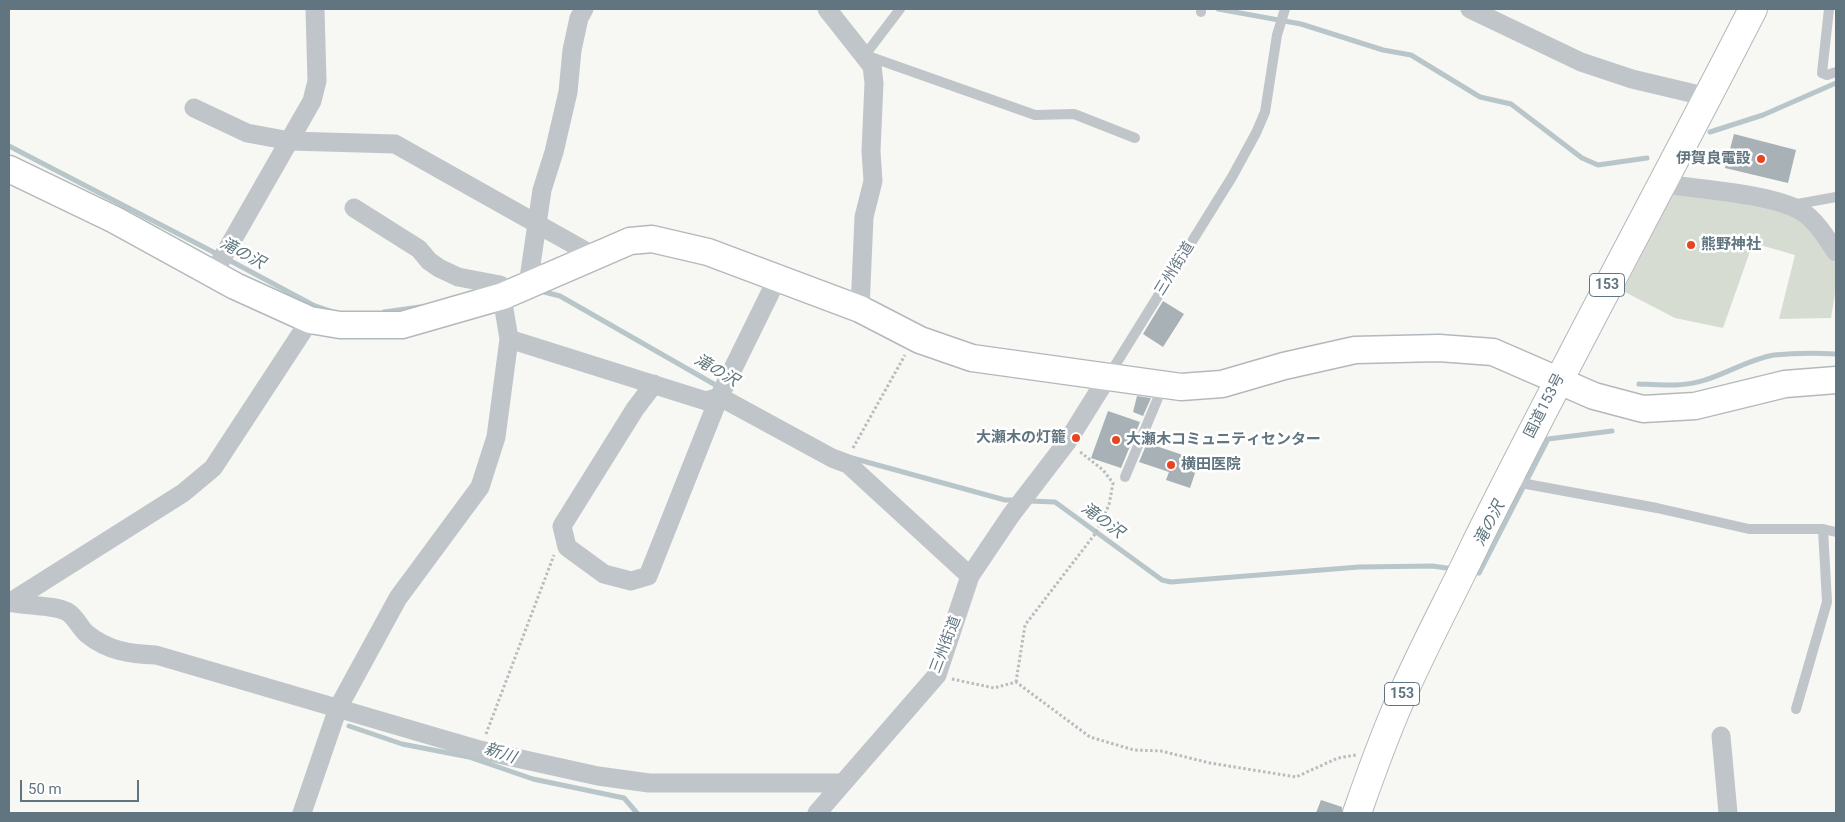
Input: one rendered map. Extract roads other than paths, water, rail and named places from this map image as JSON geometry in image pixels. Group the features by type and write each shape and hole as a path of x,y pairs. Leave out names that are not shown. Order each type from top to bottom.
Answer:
{"highway":[{"name":"国道153号","path":"1357,813 1376,758 1406,686 1462,572 1520,482 1558,381 1615,270 1664,184 1753,9"}],"street":[{"path":"220,262 312,101 317,81 315,9"},
{"path":"528,285 542,190 568,92 572,50 579,18 584,9"},
{"path":"827,9 872,66 874,83 871,151 873,181 864,217 860,308"},
{"path":"1470,9 1581,62 1632,79 1708,97"},
{"path":"194,108 218,121 247,133 290,141 395,144 596,256"},
{"path":"9,169 115,220 220,262 310,320 340,325 402,325 503,296 630,241 652,239 708,252 778,277 860,308 915,337 972,358 1186,388 1222,384 1284,366 1355,350 1439,348 1493,352 1594,396 1643,409 1695,406 1785,384 1836,380"},
{"path":"1664,184 1770,200 1801,211 1836,252"},
{"path":"302,813 338,708 398,598 480,487 496,437 509,339 500,285 458,277 439,268 429,261 420,250 354,208"},
{"path":"654,384 635,409 562,526 567,547 604,574 631,581 648,576 723,391 778,277"},
{"path":"9,602 183,493 213,468 310,320"},
{"path":"509,339 706,401 723,391"},
{"name":"三州街道","path":"817,813 937,675 970,576 1014,510 1067,442 1107,378"},
{"path":"723,391 832,458 848,464 970,576"},
{"path":"9,602 28,606 50,607 69,613 87,634 122,653 156,655 480,750 598,776 649,783 841,784"},
{"path":"1721,736 1728,813"}],"lane":[{"path":"900,9 865,55 1035,115 1074,114 1135,138"},
{"path":"1829,9 1822,73 1826,75 1836,72"},
{"name":"三州街道","path":"1107,378 1256,133 1265,112 1279,29 1284,11"},
{"path":"1787,206 1836,197"},
{"path":"1126,477 1164,385"},
{"path":"1520,482 1657,508 1749,529 1823,529 1836,532"},
{"path":"1796,710 1827,602 1823,529"}],"waterway":[{"path":"1218,9 1301,24 1383,50 1411,55 1480,97 1511,104 1582,158 1598,165 1647,158"},
{"path":"1710,132 1763,115 1836,83"},
{"name":"滝の沢","path":"9,146 219,255"},
{"name":"滝の沢","path":"227,259 313,305 333,312"},
{"name":"滝の沢","path":"540,291 560,296 719,387"},
{"name":"滝の沢","path":"384,312 420,307"},
{"name":"滝の沢","path":"1639,384 1689,384 1774,355 1836,354"},
{"name":"滝の沢","path":"1472,572 1479,573 1548,439 1612,431"},
{"name":"滝の沢","path":"852,458 1005,500 1017,500"},
{"name":"滝の沢","path":"1028,501 1055,502 1162,580 1171,582 1359,567 1432,566 1454,569"},
{"name":"新川","path":"349,726 402,744 469,757 533,779 624,798 637,813"}],"place":[{"name":"伊賀良電設","path":"1761,159"},
{"name":"熊野神社","path":"1691,245"},
{"name":"大瀬木の灯籠","path":"1076,438"},
{"name":"大瀬木コミュニティセンター","path":"1116,440"},
{"name":"横田医院","path":"1171,465"}]}
